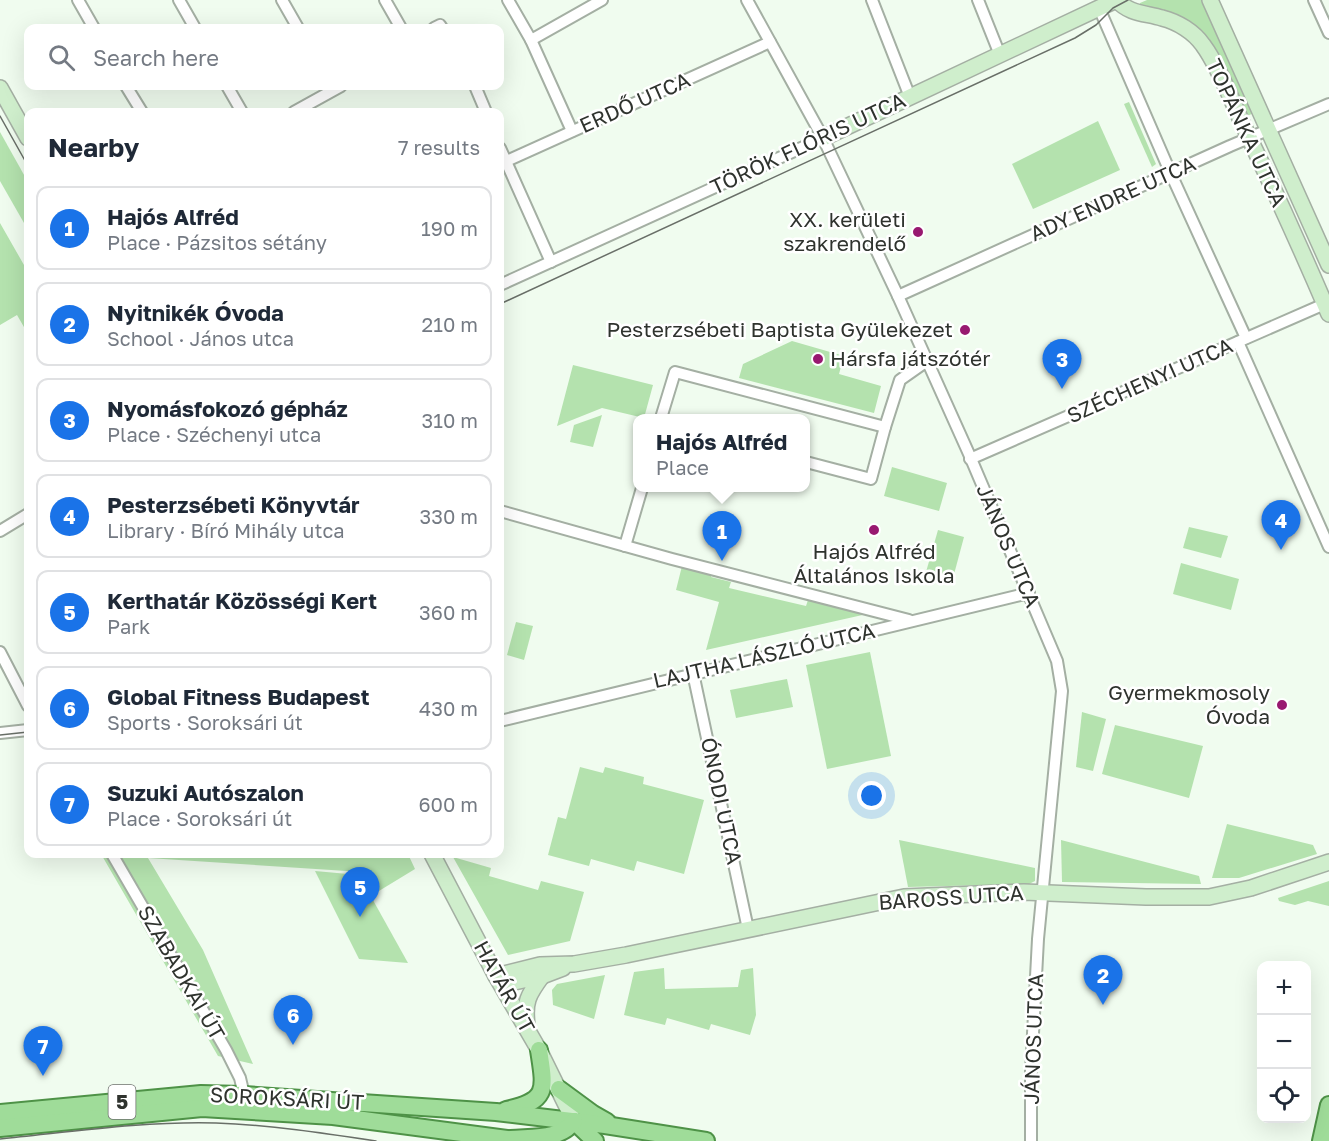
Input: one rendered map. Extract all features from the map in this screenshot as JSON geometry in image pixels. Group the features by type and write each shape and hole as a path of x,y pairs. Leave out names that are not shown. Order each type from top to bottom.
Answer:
{"main road":[{"path":"496,1112 528,1105 540,1095 544,1077 540,1050"},
{"path":"559,1089 593,1114 625,1129"},
{"name":"SOROKSÁRI ÚT","path":"0,1113 201,1094 496,1112 574,1122 569,1129 560,1134 515,1140 333,1116 202,1108 0,1128"},
{"path":"1321,1141 1329,1105"},
{"path":"574,1122 595,1141"},
{"name":"5","path":"574,1122 706,1141"}],"street":[{"path":"78,0 92,24"},
{"path":"179,0 193,24"},
{"path":"282,0 296,24"},
{"path":"385,0 399,24"},
{"path":"508,0 531,40 572,131"},
{"path":"531,40 602,0"},
{"name":"JÁNOS UTCA","path":"747,0 823,138 898,296 1057,661 1062,691 1042,892 1030,1071 1031,1141"},
{"path":"872,0 910,97"},
{"path":"978,0 1000,56"},
{"name":"TÖRÖK FLÓRIS UTCA","path":"504,283 823,138 1116,0"},
{"name":"TOPÁNKA UTCA","path":"1116,0 1127,9 1178,23 1204,46 1250,138 1328,307"},
{"name":"TOPÁNKA UTCA","path":"1210,0 1329,265"},
{"path":"1314,0 1329,33"},
{"path":"1099,8 1329,547"},
{"name":"ERDŐ UTCA","path":"504,162 770,42"},
{"path":"0,88 24,131"},
{"path":"128,90 140,108"},
{"path":"229,90 240,108"},
{"path":"301,108 331,90"},
{"path":"477,90 484,108"},
{"name":"ADY ENDRE UTCA","path":"898,296 1250,138 1329,105"},
{"path":"504,167 551,262"},
{"name":"SZÉCHENYI UTCA","path":"970,459 1242,340 1328,307"},
{"path":"810,463 871,479 900,380 927,361"},
{"path":"662,414 675,372 885,427"},
{"path":"625,546 641,492"},
{"path":"504,512 672,559 913,621"},
{"path":"0,531 24,516"},
{"name":"LAJTHA LÁSZLÓ UTCA","path":"504,719 1029,593"},
{"path":"0,652 24,699"},
{"name":"ÓNODI UTCA","path":"693,673 748,929"},
{"path":"17,686 24,692"},
{"path":"0,733 24,730"},
{"name":"SZABADKAI ÚT","path":"114,858 226,1050 240,1078 243,1095"},
{"name":"HATÁR ÚT","path":"434,858 499,981 540,1050 574,1122"},
{"name":"BAROSS UTCA","path":"499,981 542,976 574,964 904,897 1042,892 1146,897 1209,897 1251,888 1329,862"},
{"name":"BAROSS UTCA","path":"499,981 540,965 574,964"},
{"path":"528,1031 525,1008 528,998 542,976"}],"green space":[{"path":"1147,0 1203,0 1254,113 1247,116 1221,58 1212,43 1200,30 1185,20 1165,12 1140,6 1140,3"},
{"path":"1129,102 1156,164 1152,167 1124,104"},
{"path":"1098,121 1120,170 1033,209 1012,164"},
{"path":"0,132 24,175 24,223 0,181"},
{"path":"0,223 24,265 24,327 17,315 0,325"},
{"path":"792,341 844,356 839,374 881,386 874,413 739,378 743,364"},
{"path":"573,365 653,385 645,414 633,415 602,408 557,426"},
{"path":"602,415 593,447 570,442 574,425"},
{"path":"892,467 947,483 939,511 884,496"},
{"path":"1189,527 1228,536 1221,558 1183,548"},
{"path":"938,530 964,537 953,578 926,572"},
{"path":"1181,563 1239,579 1231,610 1173,594"},
{"path":"682,566 712,573 711,577 731,582 729,588 806,606 808,600 867,614 706,650 719,602 676,590"},
{"path":"516,622 533,626 524,660 507,655"},
{"path":"870,652 891,756 827,769 806,665"},
{"path":"787,679 793,707 736,718 730,690"},
{"path":"1082,712 1106,719 1093,771 1076,767"},
{"path":"1115,725 1203,746 1189,798 1102,774"},
{"path":"580,767 603,773 605,767 644,777 643,784 704,800 684,874 637,861 634,871 591,859 589,866 548,855 558,817 566,819"},
{"path":"1227,824 1313,845 1317,854 1239,878 1212,878"},
{"path":"899,840 1035,868 1035,881 1029,884 908,887"},
{"path":"1061,840 1199,876 1201,884 1062,882"},
{"path":"103,858 148,858 203,950 253,1064 218,1056"},
{"path":"148,858 410,858 415,869 374,894 362,872"},
{"path":"454,858 491,868 489,876 538,890 541,881 584,892 570,941 508,955"},
{"path":"315,871 359,875 408,963 359,959"},
{"path":"1329,881 1329,906 1308,901 1295,905 1279,901 1278,898"},
{"path":"664,968 665,989 738,987 741,970 753,968 756,1015 750,1035 711,1024 709,1030 667,1018 665,1025 624,1015 634,972"},
{"path":"605,975 594,1019 553,1005 552,990 557,984"}],"tram line":[{"path":"504,302 1075,38 1096,25 1113,8 1128,0"},
{"path":"0,116 24,159"},
{"path":"0,735 24,732"},
{"path":"0,1139 108,1128 216,1123 276,1127 376,1141"}],"place":[{"name":"XX. kerületi szakrendelő","path":"918,232"},
{"name":"Pesterzsébeti Baptista Gyülekezet","path":"965,330"},
{"name":"Hársfa játszótér","path":"818,359"},
{"name":"Nyomásfokozó gépház","path":"1062,389"},
{"name":"Hajós Alfréd Általános Iskola","path":"874,530"},
{"name":"Pesterzsébeti Könyvtár","path":"1281,550"},
{"name":"Hajós Alfréd","path":"722,561"},
{"name":"Gyermekmosoly Óvoda","path":"1282,705"},
{"name":"Kerthatár Közösségi Kert","path":"360,917"},
{"name":"Nyitnikék Óvoda","path":"1103,1005"},
{"name":"Global Fitness Budapest","path":"293,1045"},
{"name":"Suzuki Autószalon","path":"43,1076"}]}
